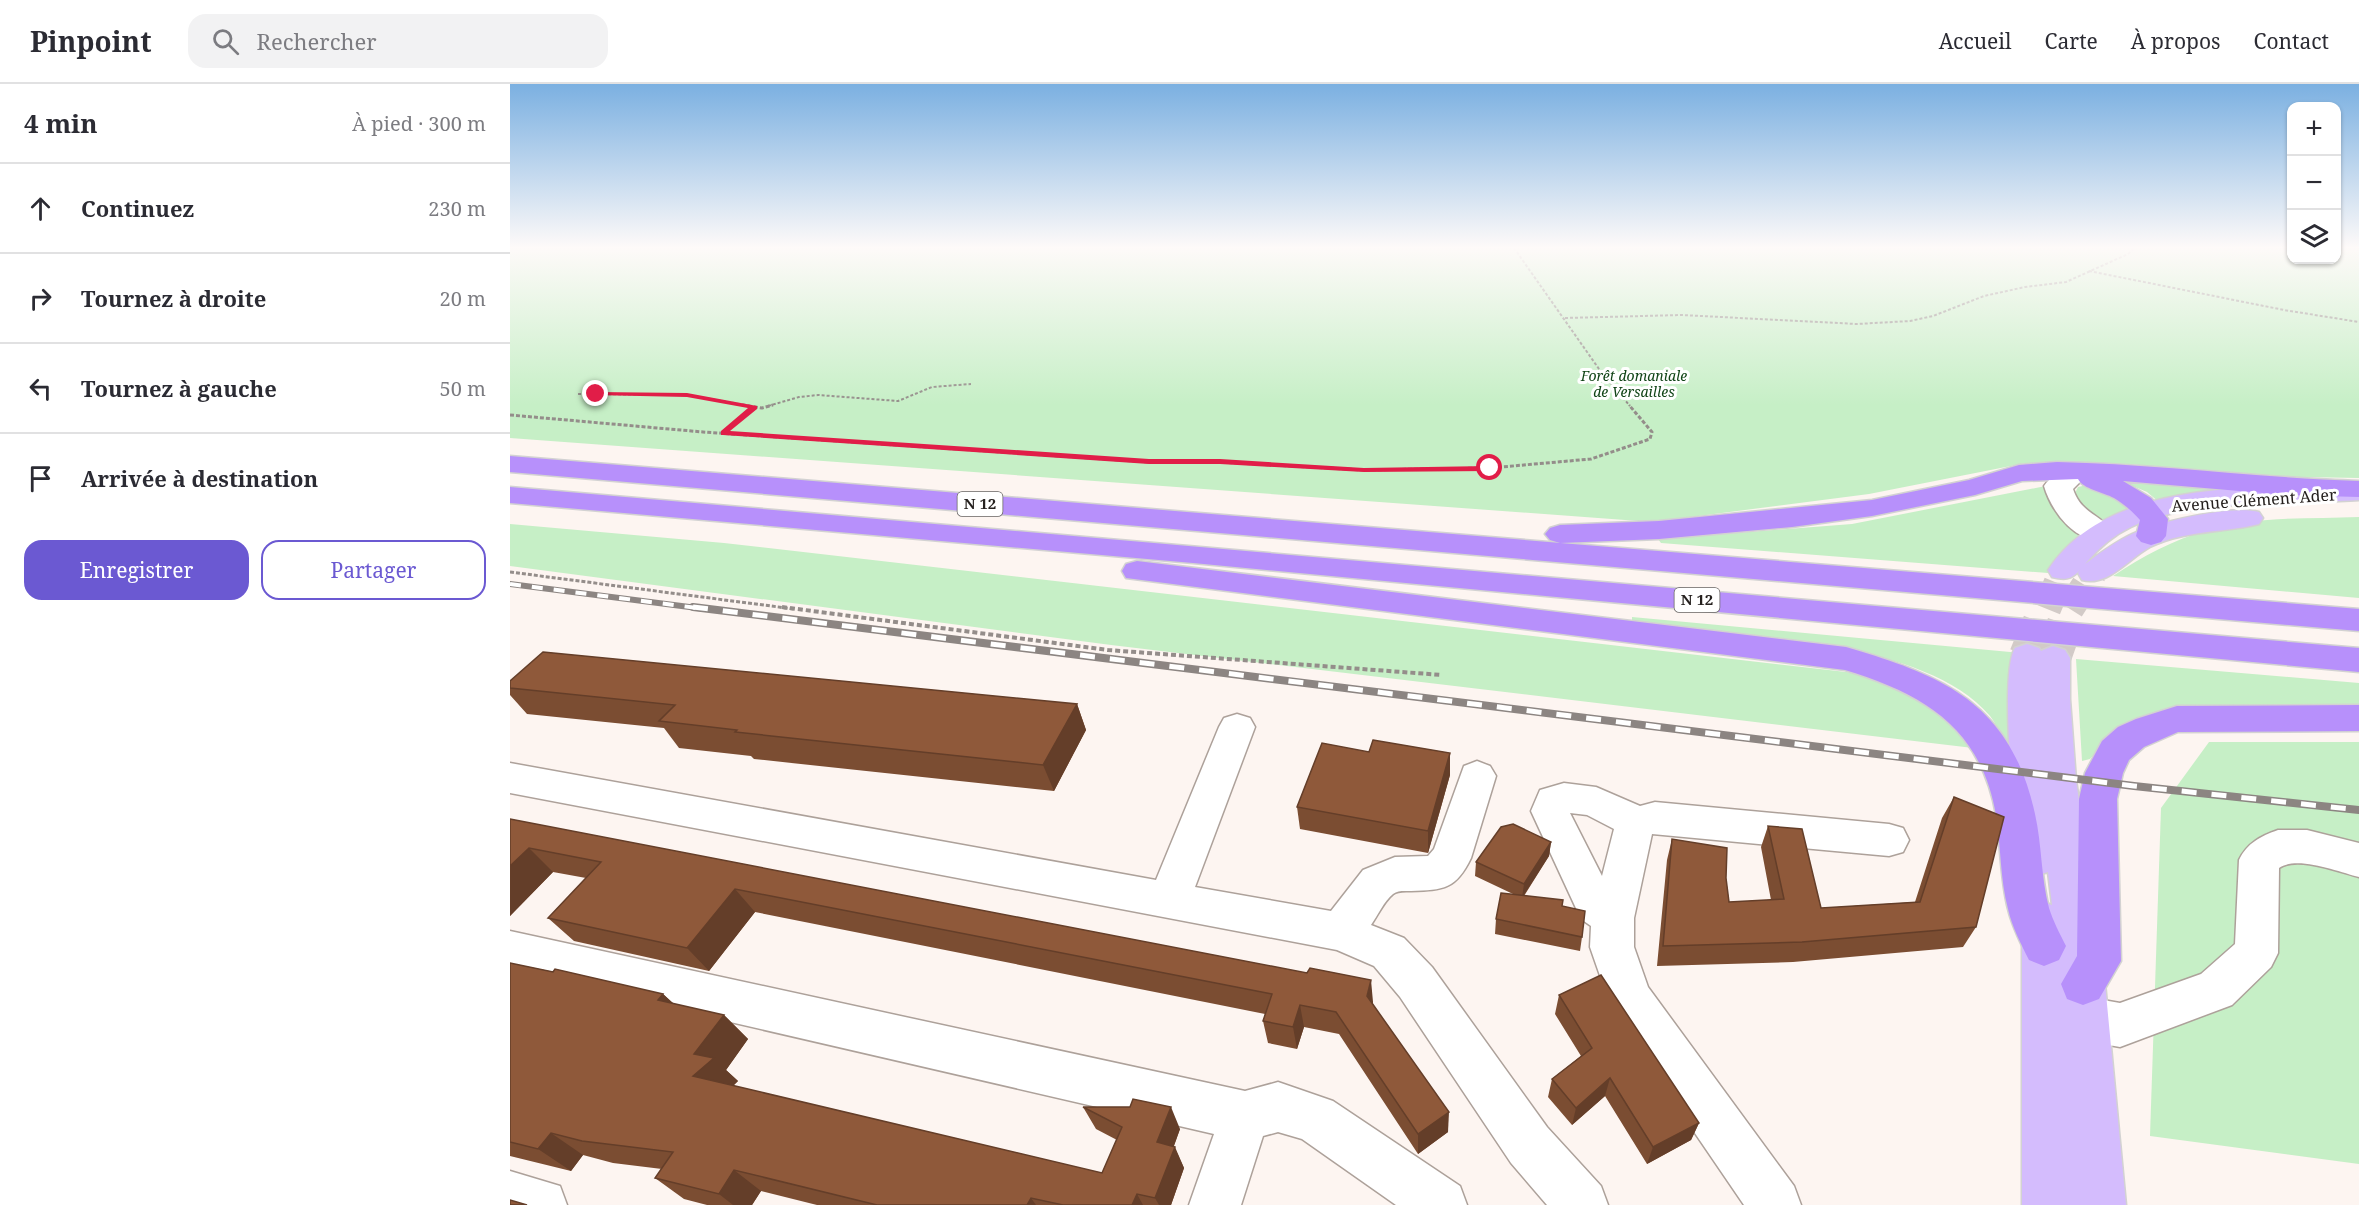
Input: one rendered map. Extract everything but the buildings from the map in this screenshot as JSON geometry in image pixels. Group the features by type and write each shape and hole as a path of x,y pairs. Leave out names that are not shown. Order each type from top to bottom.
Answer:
{"highway":[{"name":"N 12","path":"510,464 2359,620"},
{"path":"1450,543 1502,534 1586,534 1792,518 1872,508 1975,487 2019,473 2057,470 2100,471 2359,491"},
{"path":"1975,487 2090,479 2114,486 2150,523"},
{"name":"N 12","path":"510,495 1035,540 2359,660"},
{"path":"1035,540 1067,562 1846,659 1892,671 1935,691 1967,716 1984,736 1995,755 2015,811 2029,909 2044,946"},
{"path":"2085,1001 2099,961 2098,799 2104,773 2115,751 2131,737 2149,728 2177,719 2359,718"}],"main road":[{"name":"Avenue Clément Ader","path":"2093,573 2113,558 2150,523 2186,503 2359,491"},
{"name":"Avenue Clément Ader","path":"2063,570 2099,533 2150,523 2210,523 2254,517 2359,513"},
{"path":"2048,1205 2044,946 2025,697 2040,657 2051,702 2060,804 2085,1001 2100,1205"}],"street":[{"path":"2068,479 2058,486 2062,502 2078,520 2099,533"},
{"path":"1169,900 1237,727"},
{"path":"1341,932 1378,882 1395,874 1438,873 1452,858 1477,776"},
{"path":"510,778 1341,932 1389,952 1416,982 1529,1145 1582,1205"},
{"path":"1613,918 1596,906 1550,811 1554,801 1563,797 1578,797 1620,812 1635,823"},
{"path":"1635,823 1655,818 1889,840"},
{"path":"1635,823 1613,918 1612,947 1629,998 1774,1205"},
{"path":"2085,1001 2120,1025 2216,990 2256,953 2259,860 2278,847 2307,847 2359,860"},
{"path":"510,951 1245,1116 1278,1107 1315,1119 1441,1205"},
{"path":"1215,1205 1245,1116"},
{"path":"510,1197 541,1205"}],"path":[{"path":"510,415 723,433 1149,462 1249,463 1364,470 1541,465 1591,459 1650,439 1652,432 1599,369 1551,300"},
{"path":"1564,318 1682,315 1857,324 1910,321 1933,316 1973,300"},
{"path":"2235,300 2359,322"},
{"path":"578,394 687,395 762,408 799,397 818,395 898,401 932,387 971,384"},
{"path":"723,433 754,407"},
{"path":"510,572 1108,650 1443,675"}],"green space":[{"name":"Forêt domaniale de Versailles","path":"510,300 2359,300 2359,478 2248,476 2129,464 2026,463 1869,494 1652,522 510,438"},
{"path":"2109,476 2270,489 2160,503 2147,492"},
{"path":"2051,485 2083,529 2077,541 2048,573 1661,543 1658,539 1852,524"},
{"path":"2087,485 2139,509 2104,525 2099,523 2086,513 2075,493 2078,487"},
{"path":"2359,517 2359,598 2113,576 2147,555 2208,530 2245,522"},
{"path":"510,524 724,543 1855,673 1896,685 1954,721 1973,748 1111,645 510,566"},
{"path":"1632,617 2021,653 2008,753 1993,720 1976,702 1960,690 1924,671 1884,658 1845,650 1632,622"},
{"path":"2076,659 2359,683 2359,709 2208,709 2100,748 2090,759 2082,761"},
{"path":"2209,742 2359,742 2359,1164 2150,1136 2161,808"}],"tunnel":[{"path":"2047,609 2063,570"},
{"path":"2071,608 2093,573"},
{"path":"2027,656 2047,607"},
{"path":"2053,658 2071,608"}],"railway":[{"path":"510,584 705,609"},
{"path":"693,607 2134,786 2359,810"}],"route":[{"path":"596,394 687,395 754,407 723,433 1149,462 1220,462 1364,470 1490,468"}]}
